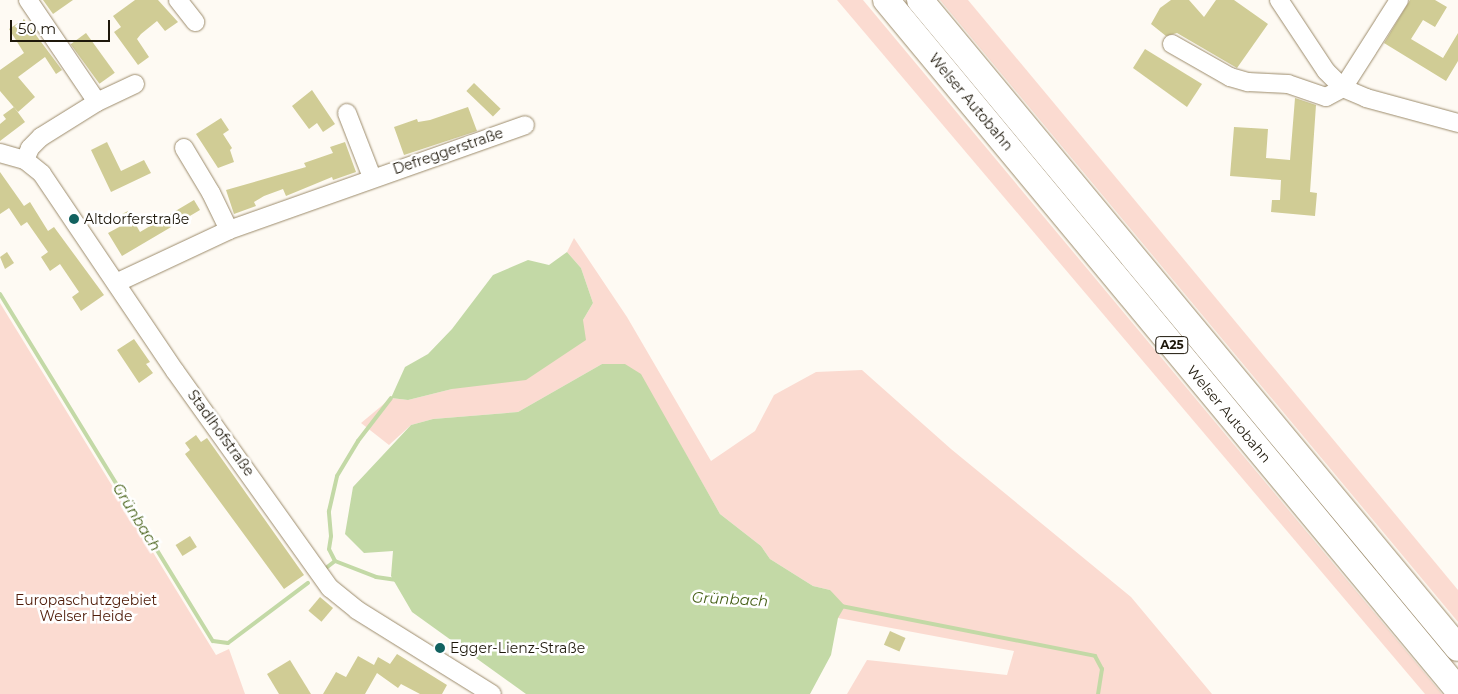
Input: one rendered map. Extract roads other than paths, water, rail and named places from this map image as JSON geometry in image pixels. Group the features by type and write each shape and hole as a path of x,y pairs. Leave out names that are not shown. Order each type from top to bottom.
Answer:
{"highway":[{"name":"Welser Autobahn","path":"886,0 1458,690"},
{"name":"Welser Autobahn","path":"920,0 1458,648"}],"street":[{"path":"28,0 97,102"},
{"path":"178,0 195,22"},
{"path":"1279,0 1326,71 1343,88 1366,98 1458,123"},
{"path":"1172,44 1209,68 1248,82 1288,84 1326,96 1343,88 1399,0"},
{"path":"25,160 30,148 41,137 97,102 135,84"},
{"path":"346,113 372,177"},
{"name":"Defreggerstraße","path":"116,283 229,230 372,177 525,125"},
{"path":"184,148 211,193 229,230"},
{"name":"Stadlhofstraße","path":"0,153 25,160 42,174 319,574 341,599 474,688 492,694"}],"water":[{"path":"567,252 581,268 593,303 583,320 586,340 526,380 452,389 408,400 391,398 405,367 428,354 452,329 493,275 528,260 549,265"},
{"path":"602,364 625,364 641,374 720,514 761,546 770,559 813,586 830,590 845,606 838,618 831,655 810,694 526,694 412,612 391,576 393,551 364,553 345,534 353,487 411,425 433,419 518,412"}],"waterway":[{"name":"Grünbach","path":"0,294 213,641 228,643 308,583"},
{"path":"335,561 329,549 331,536 329,511 337,476 358,441 391,398"},
{"name":"Grünbach","path":"326,568 335,561 376,577 397,580"},
{"name":"Grünbach","path":"841,606 1095,656 1102,669 1098,694"}],"place":[{"name":"Altdorferstraße","path":"74,219"},
{"name":"Egger-Lienz-Straße","path":"440,648"}],"park label":[{"name":"Europaschutzgebiet Welser Heide","path":"86,608"}]}
